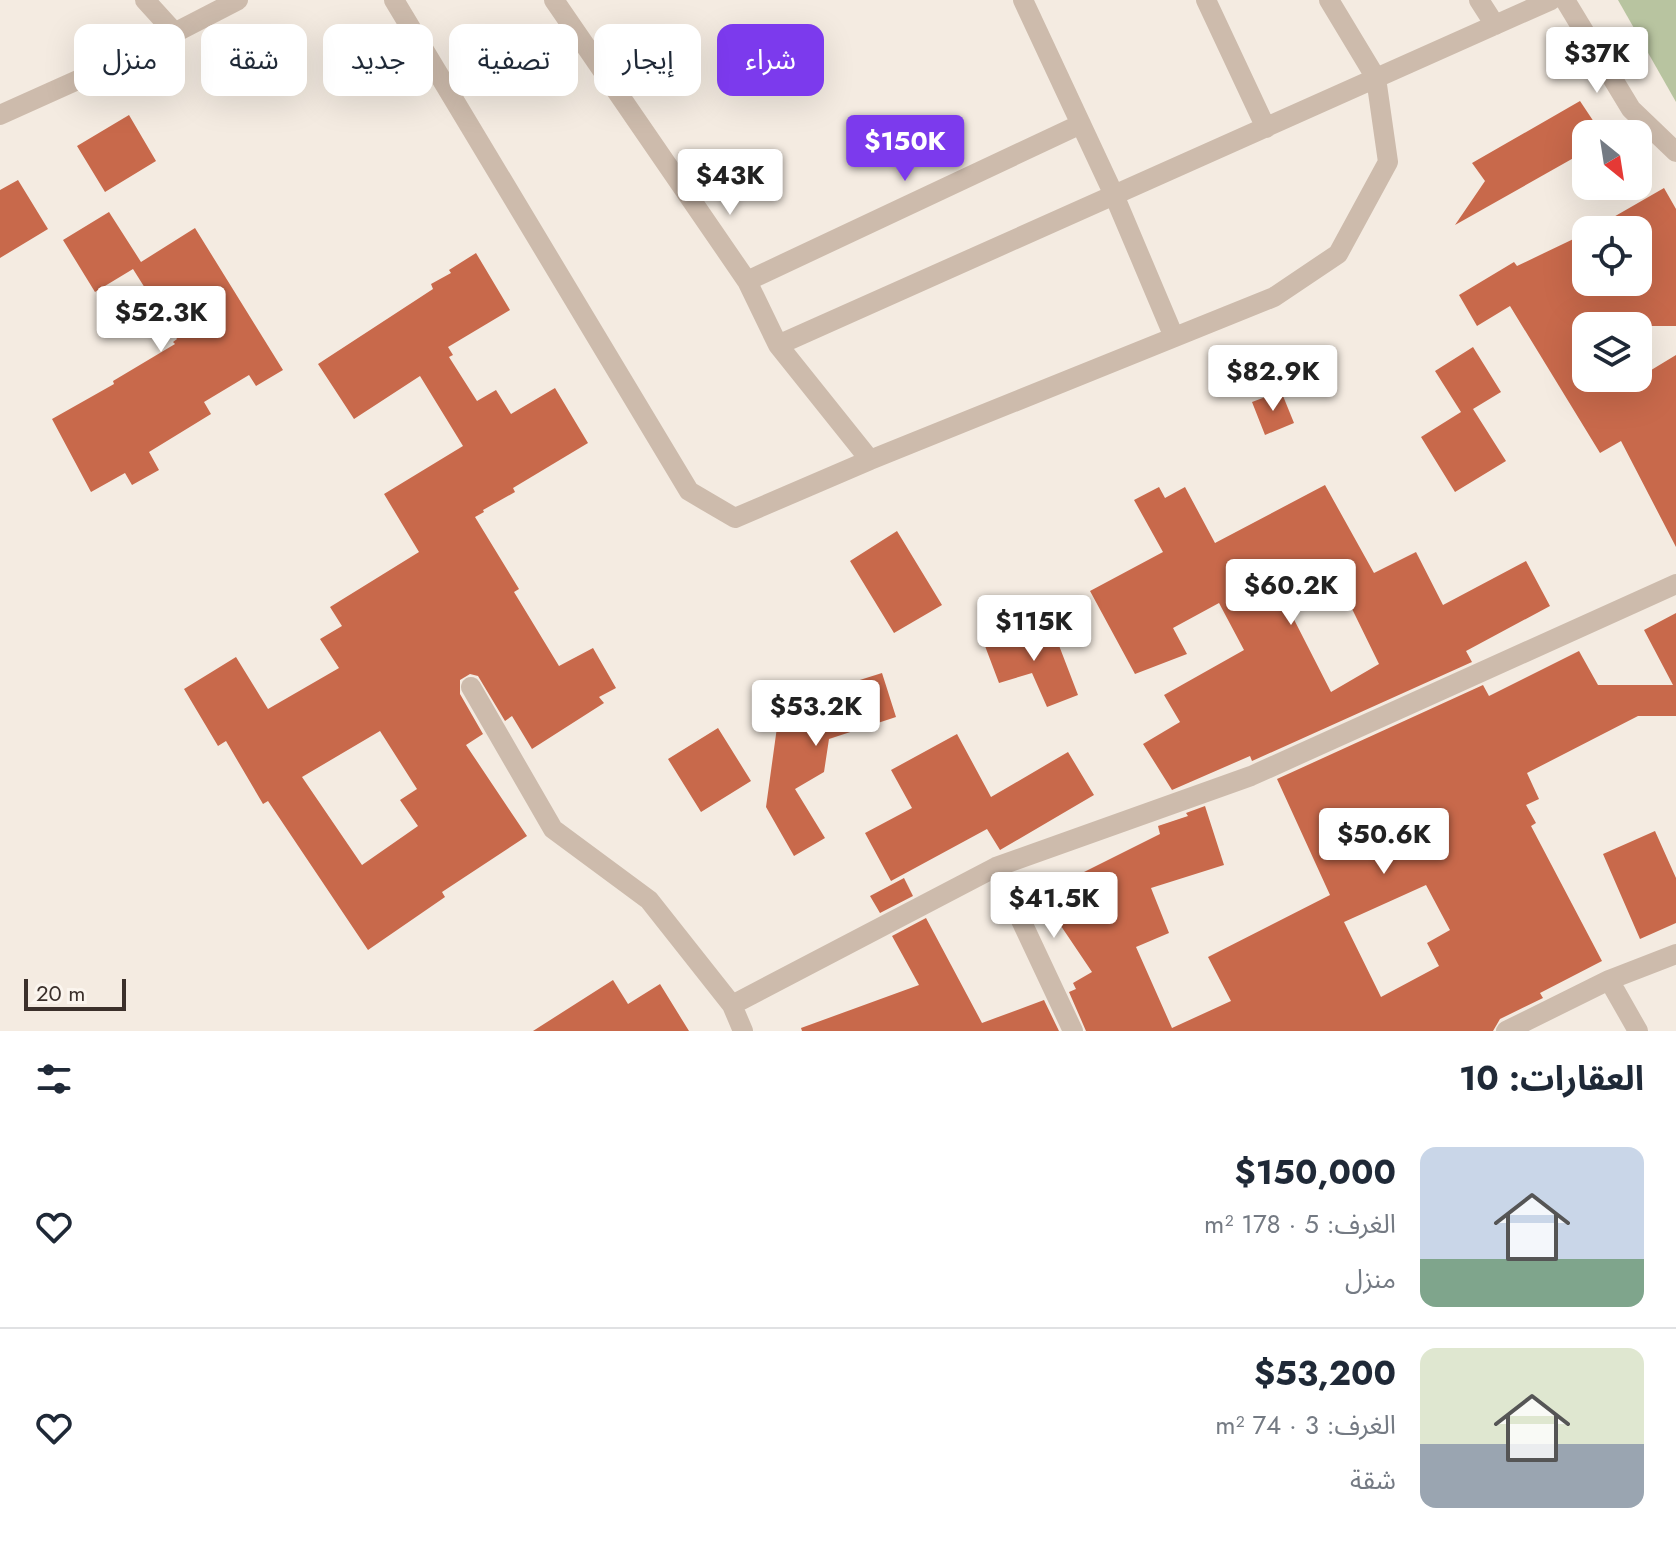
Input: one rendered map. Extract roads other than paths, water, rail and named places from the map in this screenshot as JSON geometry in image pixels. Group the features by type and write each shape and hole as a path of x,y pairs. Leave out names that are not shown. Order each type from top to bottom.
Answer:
{"street":[{"path":"145,0 167,24"},
{"path":"185,28 238,0"},
{"path":"394,0 689,491 735,518 870,460 1274,297 1338,254 1388,162 1376,78 1329,0"},
{"path":"554,0 747,281 778,345 870,460"},
{"path":"1023,0 1114,195 1174,337"},
{"path":"1206,0 1266,128"},
{"path":"1479,0 1495,25"},
{"path":"778,345 1551,0"},
{"path":"1565,0 1631,109 1676,152"},
{"path":"0,115 74,82"},
{"path":"747,281 1081,124"},
{"path":"732,1005 996,867 1251,776 1676,584"},
{"path":"471,687 553,829 649,900 732,1005 743,1031"},
{"path":"996,867 1073,1031"},
{"path":"1506,1031 1609,980 1676,954"},
{"path":"1609,980 1638,1031"}]}
